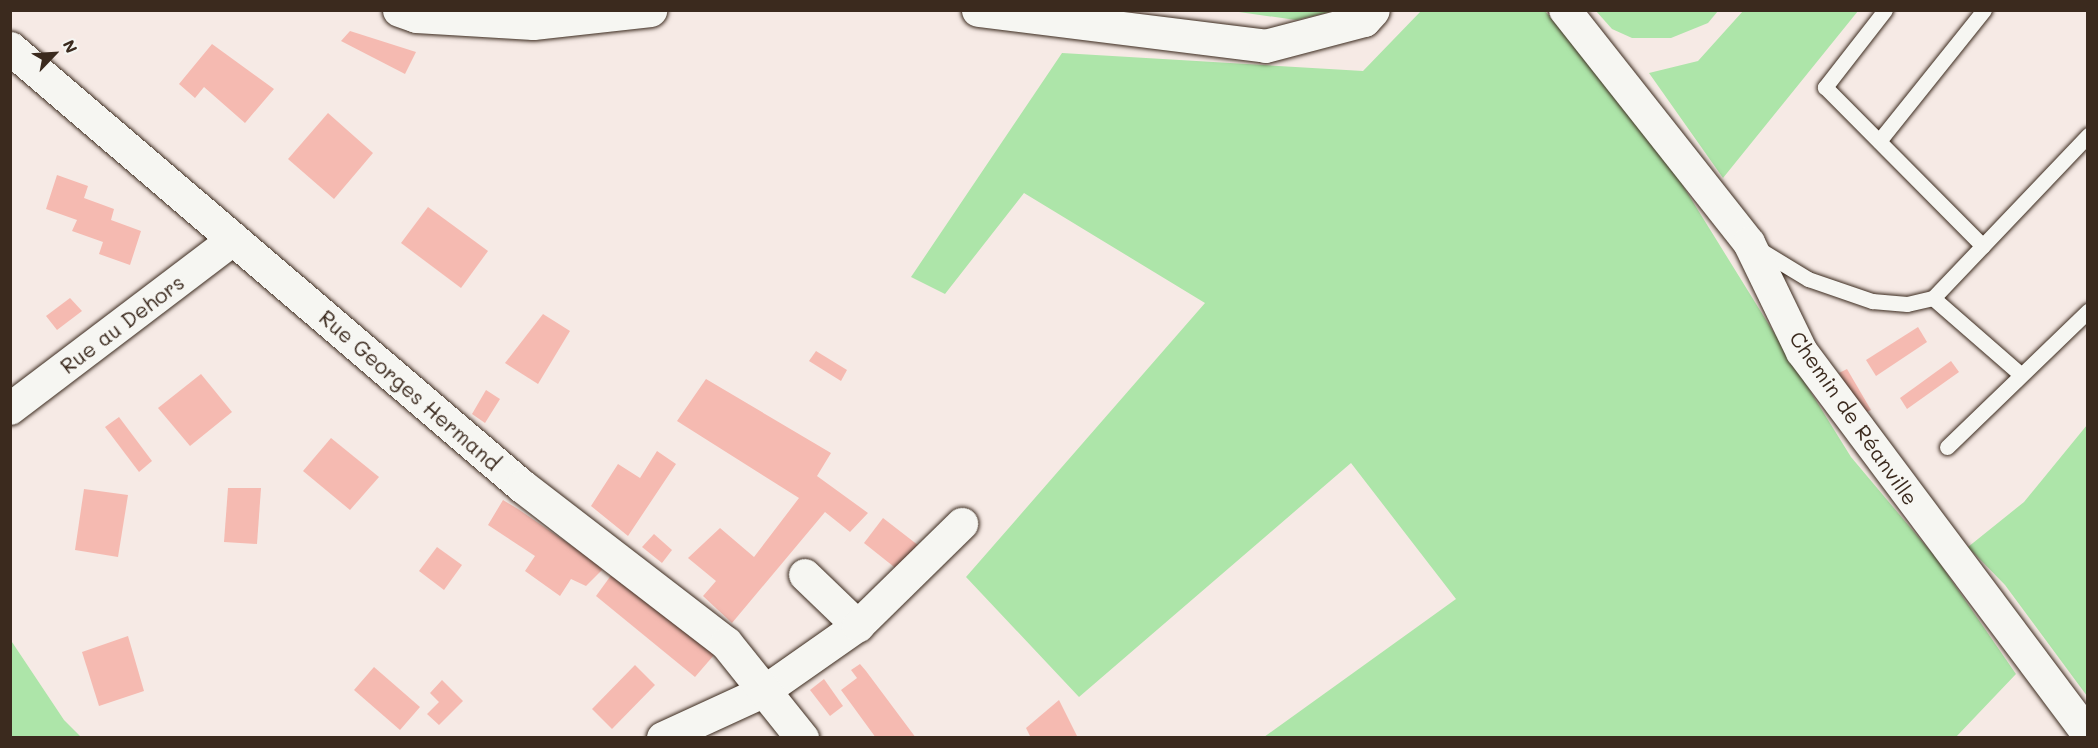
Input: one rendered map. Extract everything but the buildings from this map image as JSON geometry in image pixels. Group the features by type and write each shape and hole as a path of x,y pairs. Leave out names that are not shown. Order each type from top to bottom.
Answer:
{"street":[{"path":"399,10 416,16 533,23 650,10"},
{"path":"978,10 1265,46 1364,20 1373,10"},
{"name":"Chemin de Réanville","path":"1565,10 1749,243 1802,352 2088,735"},
{"name":"Rue Georges Hermand","path":"10,48 522,486 726,643 802,738"},
{"name":"Rue au Dehors","path":"10,409 234,239"},
{"path":"663,738 765,691 858,626 962,524"},
{"path":"805,575 858,626"}],"lane":[{"path":"1885,10 1825,87 1983,246"},
{"path":"1879,141 1984,10"},
{"path":"1749,243 1808,279 1872,301 1906,304 1932,298 2088,135"},
{"path":"1932,298 2019,373"},
{"path":"1947,447 2019,373 2088,312"}],"green space":[{"path":"1232,11 1334,11 1296,20"},
{"path":"1421,11 1545,11 1662,152 1851,457 1936,558 2016,674 1956,737 1264,737 1456,599 1351,463 1079,697 966,577 1205,303 1024,193 945,294 911,277 1062,53 1363,71"},
{"path":"1596,11 1718,11 1708,23 1671,38 1632,38 1612,29"},
{"path":"1743,11 1858,11 1723,178 1649,73 1698,61"},
{"path":"2087,425 2087,696 2005,585 1968,547 2024,502"},
{"path":"10,639 64,720 81,737 11,737"}]}
